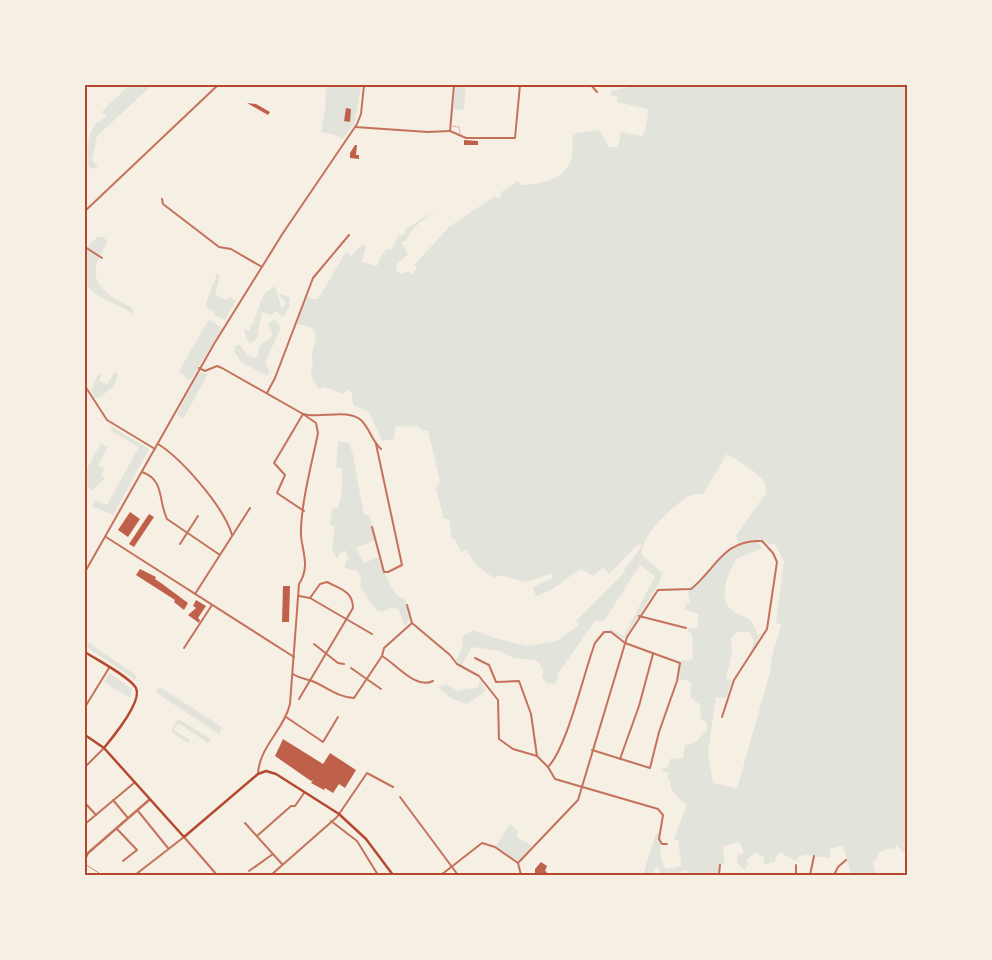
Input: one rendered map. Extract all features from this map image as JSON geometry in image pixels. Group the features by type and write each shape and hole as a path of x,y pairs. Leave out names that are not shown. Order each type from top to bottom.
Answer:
{"main road":[{"path":"85,652 132,684 137,692 136,703 104,748"},
{"path":"85,735 104,748 184,837 258,774 271,772 339,814 366,839 393,875"}],"street":[{"path":"85,211 218,85"},
{"path":"85,572 199,368 262,267 355,127 361,114 364,85"},
{"path":"450,131 454,85"},
{"path":"355,127 446,133 450,131 466,138 509,140 515,138 520,85"},
{"path":"591,85 597,92"},
{"path":"162,199 163,204 220,247 231,248 262,267"},
{"path":"267,393 275,378 313,278 349,235"},
{"path":"85,247 102,258"},
{"path":"85,337 86,330"},
{"path":"199,368 205,371 220,366 303,414 318,426 301,533 306,565 304,576 299,584 290,704 286,717 258,762 258,774"},
{"path":"85,386 107,420 154,450"},
{"path":"303,414 316,417 348,415 356,417 368,427 376,444 402,565 384,572 372,528"},
{"path":"303,414 274,463 285,475 277,493 304,511"},
{"path":"158,444 168,450 193,475 226,520 232,534"},
{"path":"376,444 381,449"},
{"path":"142,472 155,479 162,497 167,519 220,555"},
{"path":"195,594 250,508"},
{"path":"180,544 198,516"},
{"path":"106,537 294,657"},
{"path":"518,863 523,861 544,834 571,810 580,796 625,643 639,616 658,590 688,590 700,582 719,557 740,545 762,541 777,558 767,629 734,680 722,717"},
{"path":"299,699 353,608 353,599 349,594 324,582 315,589 310,598"},
{"path":"299,596 310,598 372,634"},
{"path":"184,648 212,605"},
{"path":"407,605 412,623 463,669 479,676 498,700 499,740 513,749 537,756 548,766 556,779 581,788 658,809 663,815 659,834 662,844 667,844"},
{"path":"639,616 686,628"},
{"path":"293,674 305,680 310,680 335,694 354,698 382,656 384,648 412,623"},
{"path":"548,766 568,728 595,643 600,635 607,631 625,643 680,663 677,681 658,732 650,768 592,750"},
{"path":"314,644 338,663 344,664"},
{"path":"620,759 639,706 653,654"},
{"path":"382,656 420,683 433,681"},
{"path":"475,658 489,665 496,682 519,681 531,714 537,756"},
{"path":"85,707 108,668"},
{"path":"351,668 381,689"},
{"path":"286,717 323,742 338,717"},
{"path":"85,768 104,748"},
{"path":"271,875 339,814 367,773 393,788"},
{"path":"85,824 134,783"},
{"path":"257,836 291,806 295,806 305,792"},
{"path":"400,797 458,875"},
{"path":"114,800 129,818"},
{"path":"85,859 149,800"},
{"path":"85,803 96,815"},
{"path":"138,811 168,848"},
{"path":"331,821 356,842 378,875"},
{"path":"245,823 282,865"},
{"path":"117,829 137,850 123,861"},
{"path":"135,875 184,837 217,875"},
{"path":"441,875 478,845 485,843 518,863 521,875"},
{"path":"249,871 273,854"},
{"path":"810,875 814,856"},
{"path":"834,875 838,867 846,860"},
{"path":"796,864 796,875"},
{"path":"718,875 720,865"}],"lane":[{"path":"451,126 459,127 460,134"}],"shaded area":[{"path":"128,85 152,85 97,136 92,160 98,167 89,169 87,147 91,131 95,124 106,116 102,112"},
{"path":"326,85 361,85 355,122 343,139 336,135 321,132 325,109"},
{"path":"456,85 466,85 464,110 453,109"},
{"path":"638,85 907,85 907,852 903,852 896,844 896,849 889,848 877,854 878,857 873,862 876,875 851,875 843,845 830,849 830,858 806,855 798,857 796,861 779,852 774,863 770,862 768,865 763,862 764,857 755,852 746,861 748,864 745,870 738,864 737,855 744,853 739,842 724,846 725,862 720,865 717,875 692,875 686,870 681,871 679,875 662,875 657,867 652,875 643,875 656,833 660,834 661,858 664,867 668,869 681,866 679,841 674,839 687,805 673,792 671,781 668,780 668,773 661,770 668,767 670,759 683,758 685,745 695,743 707,730 706,722 701,719 700,705 690,697 692,684 686,680 679,680 681,660 689,661 693,659 692,635 688,631 689,628 697,628 699,614 685,609 686,603 690,602 688,591 701,581 726,552 741,545 757,542 762,548 736,559 727,579 725,594 729,607 753,623 758,635 761,634 748,659 754,641 749,632 737,632 731,638 732,653 726,679 732,681 726,698 716,697 708,753 713,783 736,788 738,785 771,669 772,657 781,624 776,623 784,561 774,543 772,545 761,540 738,544 736,536 766,493 765,482 752,470 727,454 703,494 691,495 676,505 659,521 646,539 642,548 642,555 662,573 659,584 624,639 608,630 611,629 624,636 655,576 640,565 604,621 595,621 556,676 558,677 555,684 546,683 542,677 543,672 539,662 513,658 500,651 472,647 461,666 456,660 462,649 463,636 474,630 495,638 527,646 557,641 579,625 576,621 625,572 624,570 642,546 638,544 609,574 603,568 593,576 581,569 554,588 536,596 533,587 553,578 552,573 526,582 499,575 495,579 477,566 466,550 461,552 455,539 452,539 449,519 444,519 436,489 440,481 428,431 423,431 417,425 413,427 395,426 394,439 382,441 369,412 353,405 352,393 347,389 344,394 324,387 319,389 312,377 311,371 315,333 313,329 307,326 296,324 306,295 312,299 318,299 346,252 351,256 362,244 366,246 362,262 377,266 381,255 387,249 391,250 399,234 401,236 406,232 404,230 439,208 416,227 406,241 401,242 408,254 396,265 397,271 401,274 408,271 413,274 417,268 414,265 449,227 495,196 498,199 502,196 500,193 518,181 521,185 535,184 555,178 561,174 570,163 573,136 577,133 599,130 609,147 618,147 621,132 642,136 645,131 649,109 617,102 618,97 610,95 611,91"},
{"path":"97,237 104,237 107,242 96,267 98,282 107,293 132,308 134,314 97,295 88,287 85,288 85,249"},
{"path":"217,274 220,276 215,294 225,300 230,297 236,301 225,320 214,315 215,313 205,306"},
{"path":"275,286 282,309 286,303 279,295 281,294 290,298 289,308 283,317 276,311 270,315 262,312 257,338 250,344 244,332 245,328 248,331 251,330 250,325 254,323 259,304 266,292"},
{"path":"209,319 222,328 190,381 179,371"},
{"path":"275,320 281,327 265,363 270,372 267,376 241,362 234,351 236,345 240,345 248,356 255,358 259,355 260,345 272,336 272,331 268,325 270,321"},
{"path":"115,372 118,374 114,386 99,398 95,398 91,391 98,374 102,373 99,381 107,384"},
{"path":"201,373 208,374 183,419 177,414 198,375"},
{"path":"112,427 149,449 113,515 92,506 95,500 107,505 139,447 110,430"},
{"path":"338,441 349,443 364,515 369,515 377,539 356,548 364,563 379,557 394,591 406,601 410,618 405,627 398,609 391,608 382,612 376,610 360,586 361,577 357,571 345,568 345,563 349,559 345,550 340,553 337,559 332,549 335,526 330,525 332,509 338,508 342,483 342,468 336,468"},
{"path":"101,443 108,447 98,465 104,469 101,476 105,478 92,490 85,485 85,472"},
{"path":"85,640 137,676 135,680 85,646"},
{"path":"109,673 132,689 130,698 104,682"},
{"path":"480,679 486,691 467,704 452,699 438,687 446,684 458,691 467,688 473,689 478,687"},
{"path":"160,687 222,727 219,734 155,692"},
{"path":"180,720 211,739 208,743 178,723 174,730 190,740 188,743 171,732 176,721"},
{"path":"510,824 518,831 517,837 532,846 520,860 514,859 496,846"}],"building":[{"path":"247,103 256,104 270,112 268,115"},
{"path":"346,108 351,109 350,122 344,121"},
{"path":"464,140 478,141 478,145 464,145"},
{"path":"355,145 357,145 356,155 359,155 359,159 350,158 350,153"},
{"path":"130,512 140,519 128,537 118,530"},
{"path":"149,514 154,517 134,547 129,544"},
{"path":"140,569 156,577 155,579 188,603 184,610 174,602 175,600 136,575"},
{"path":"283,586 290,586 289,622 282,622"},
{"path":"196,600 206,606 198,618 200,620 199,623 188,615 196,608 193,606"},
{"path":"283,739 323,764 330,753 356,770 345,788 339,784 333,793 325,788 324,790 311,783 313,780 311,781 275,756"},
{"path":"541,862 547,866 545,871 547,872 545,875 535,875 535,869"}],"railway":[{"path":"85,864 102,875"}]}
